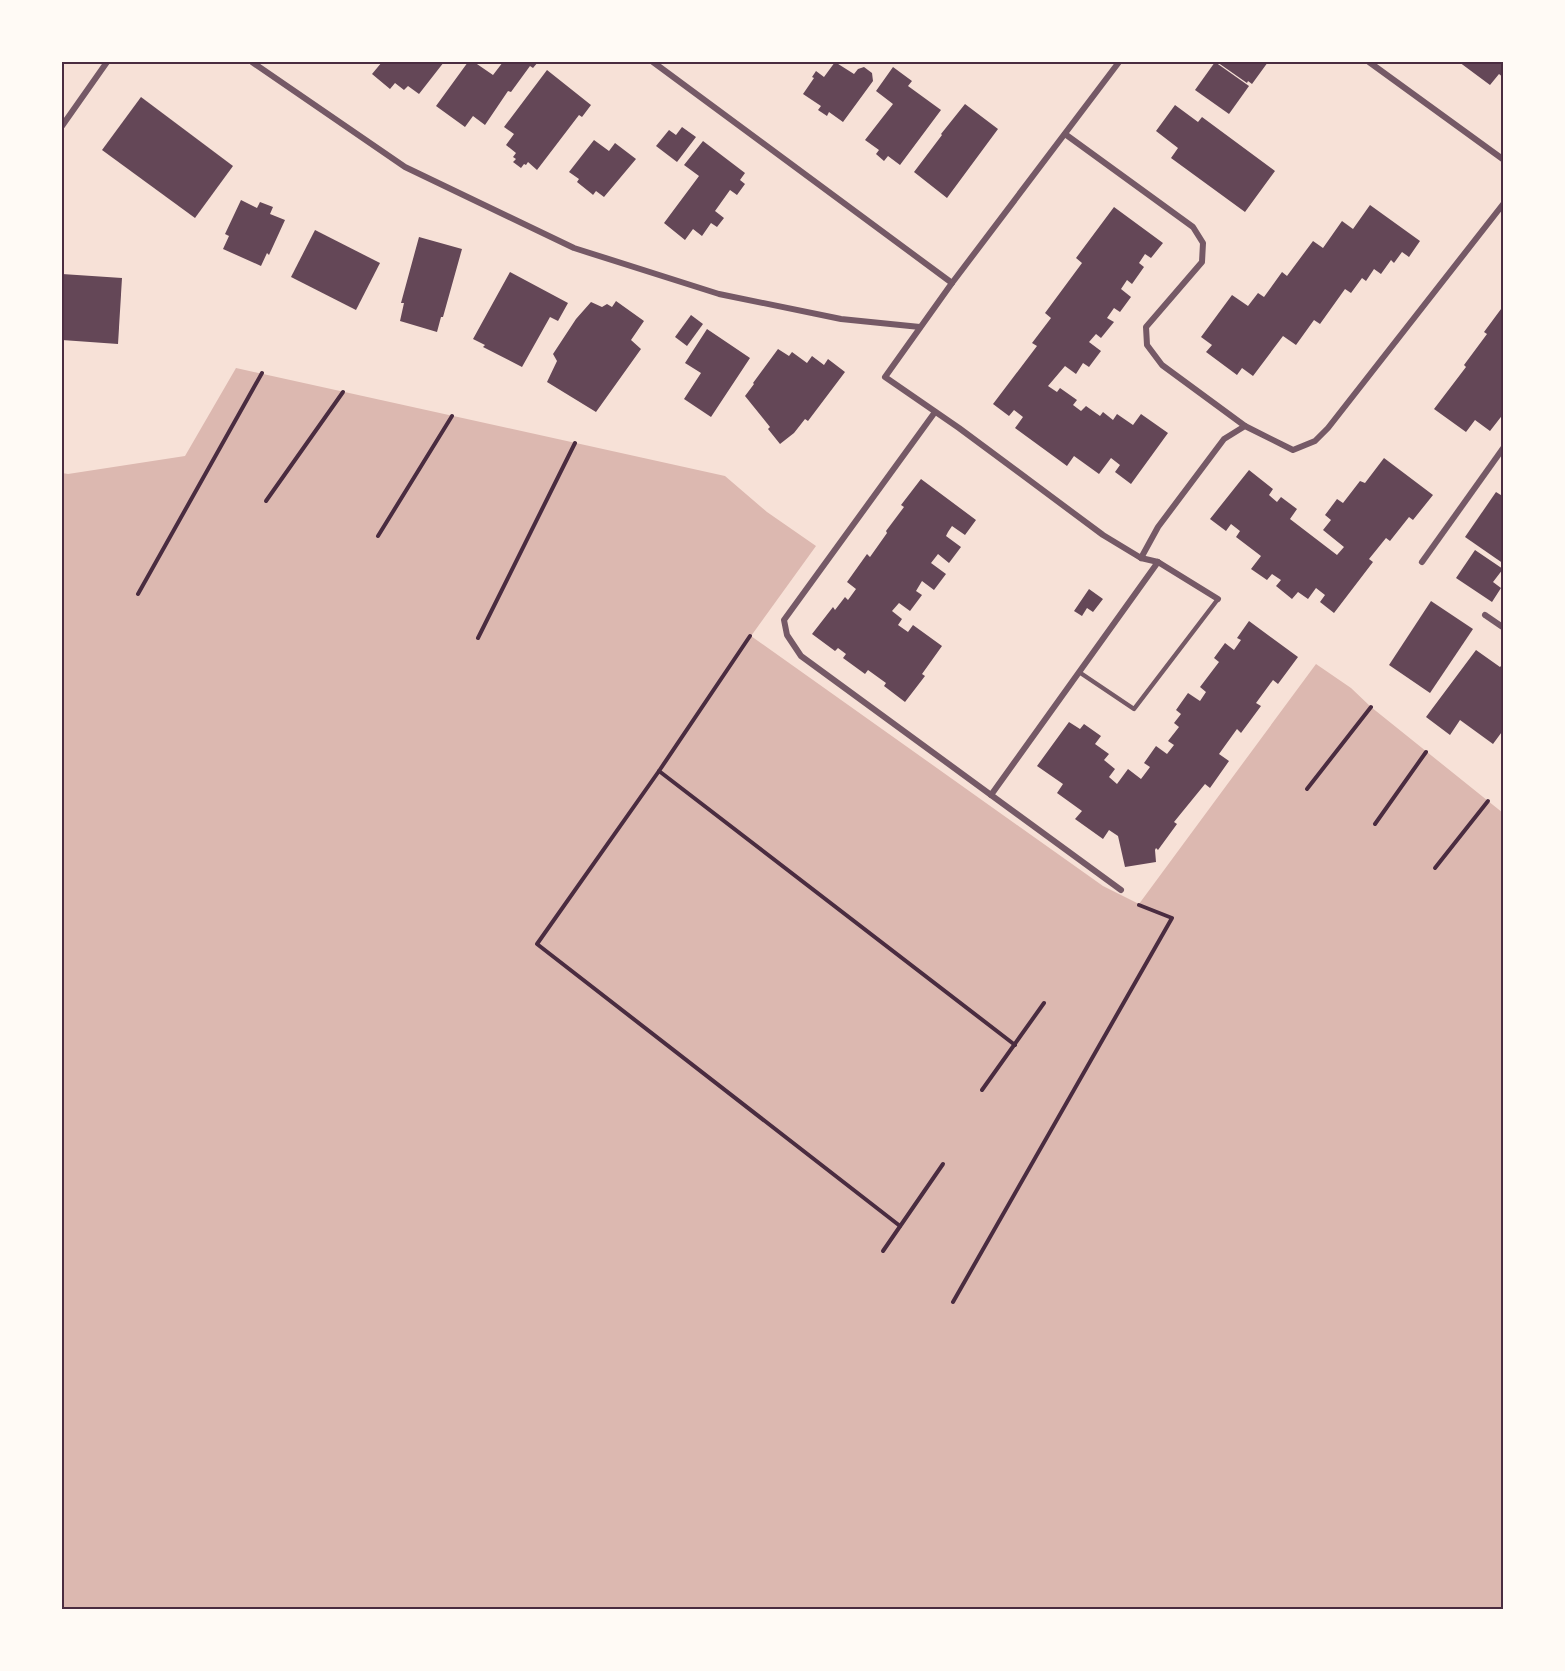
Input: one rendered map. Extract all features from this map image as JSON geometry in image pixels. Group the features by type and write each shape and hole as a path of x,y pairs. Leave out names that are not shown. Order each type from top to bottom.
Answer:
{"street":[{"path":"62,126 106,62"},
{"path":"252,62 405,167 574,248 718,294 841,319 920,327"},
{"path":"653,62 952,283"},
{"path":"1119,62 952,283 885,377 1103,536 1141,558 1158,562 1218,599"},
{"path":"1369,62 1503,160"},
{"path":"1065,134 1193,227 1203,243 1202,262 1146,327 1147,345 1162,364 1245,426 1293,450 1316,441 1328,428 1503,203"},
{"path":"935,412 784,620 787,635 801,656 1121,890"},
{"path":"1141,558 1158,527 1224,439 1245,426"},
{"path":"1422,562 1503,447"},
{"path":"991,795 1158,562"},
{"path":"1485,615 1503,628"}],"lane":[{"path":"1079,672 1134,709 1218,599"}],"path":[{"path":"138,594 262,373"},
{"path":"266,501 343,392"},
{"path":"378,536 452,416"},
{"path":"478,638 575,443"},
{"path":"750,636 659,771 537,944 900,1226"},
{"path":"1307,789 1371,707"},
{"path":"1375,824 1426,752"},
{"path":"659,771 1015,1044"},
{"path":"1435,868 1488,801"},
{"path":"953,1302 1172,918 1139,904"},
{"path":"982,1090 1044,1004"},
{"path":"883,1251 943,1164"}],"shaded area":[{"path":"236,368 725,476 767,512 816,546 751,636 1103,886 1139,904 1316,664 1351,688 1371,707 1503,813 1503,1609 62,1609 62,473 68,474 185,456"}],"building":[{"path":"382,62 444,62 419,94 408,86 404,90 395,83 390,89 372,74"},
{"path":"468,62 474,62 493,75 503,62 538,62 533,68 530,66 511,92 508,91 485,125 473,116 465,127 436,106"},
{"path":"835,62 854,74 858,69 864,67 872,73 873,81 843,122 829,112 827,116 818,110 821,106 803,94 816,71 824,77"},
{"path":"1215,62 1249,86 1229,114 1195,90"},
{"path":"1217,62 1268,62 1252,84 1248,81 1247,83"},
{"path":"1459,62 1504,62 1504,78 1499,74 1490,85"},
{"path":"893,67 912,81 908,86 941,110 900,165 888,156 884,161 876,154 879,150 865,140 893,104 876,91"},
{"path":"547,70 591,105 582,117 579,115 537,170 528,162 521,168 513,162 516,159 513,157 516,153 506,145 514,134 504,127"},
{"path":"141,97 233,166 195,218 102,150"},
{"path":"965,104 998,129 947,198 914,172"},
{"path":"1175,105 1198,122 1202,117 1275,171 1245,212 1171,158 1178,148 1156,131"},
{"path":"682,127 696,137 677,162 656,146 669,130 676,135"},
{"path":"594,140 609,151 615,143 636,159 604,197 596,191 593,195 577,182 579,179 569,172"},
{"path":"703,141 745,173 740,180 745,184 737,195 730,190 715,211 724,218 717,227 711,223 702,236 693,229 685,240 664,223 699,176 684,165"},
{"path":"241,200 257,208 260,202 273,207 270,214 285,220 269,255 267,253 261,266 223,249 229,236 225,234"},
{"path":"1370,205 1420,241 1409,257 1402,252 1394,263 1391,260 1381,274 1374,269 1366,281 1362,278 1351,293 1345,289 1320,324 1314,320 1296,345 1283,336 1253,376 1242,368 1237,375 1206,352 1212,345 1201,337 1232,295 1248,306 1258,293 1264,297 1282,272 1287,276 1313,241 1323,248 1342,221 1353,229"},
{"path":"1114,207 1163,243 1151,258 1145,254 1139,263 1144,267 1132,284 1127,280 1121,289 1131,297 1120,312 1114,308 1107,318 1114,322 1101,338 1096,334 1089,342 1101,351 1089,367 1083,363 1076,374 1065,366 1048,386 1057,392 1060,388 1077,400 1073,405 1081,411 1086,406 1100,416 1103,412 1113,420 1117,414 1133,425 1141,414 1168,433 1131,484 1115,472 1120,465 1111,458 1099,474 1074,456 1067,466 1015,428 1023,417 1014,410 1009,416 993,404 1037,346 1032,343 1051,318 1045,313 1082,263 1076,258"},
{"path":"315,230 380,263 356,310 291,277"},
{"path":"419,237 462,249 437,332 400,321 404,303 401,303"},
{"path":"510,272 568,303 558,321 550,317 522,367 483,347 485,345 473,339"},
{"path":"62,274 122,278 118,344 62,340"},
{"path":"616,301 644,321 631,340 641,349 596,412 547,382 557,361 553,354 576,319 591,302 602,307 607,304 612,307"},
{"path":"1504,305 1504,413 1490,431 1475,420 1466,432 1434,409 1466,367 1464,365 1487,334 1484,332"},
{"path":"691,315 703,324 687,346 675,337"},
{"path":"707,329 750,358 711,417 684,399 701,373 685,363"},
{"path":"778,349 789,356 792,352 807,363 812,356 824,365 828,359 845,372 808,421 805,419 794,433 780,444 768,429 770,427 745,396"},
{"path":"1384,458 1433,495 1413,520 1409,517 1390,541 1386,538 1369,559 1373,562 1334,613 1320,602 1325,595 1316,588 1308,599 1298,592 1292,599 1276,586 1281,580 1272,574 1267,580 1251,569 1261,556 1236,537 1240,531 1231,524 1226,531 1210,519 1249,470 1273,489 1269,495 1277,502 1281,497 1297,509 1290,519 1337,555 1344,547 1323,530 1331,520 1325,515 1337,499 1343,503 1360,481 1365,483"},
{"path":"921,479 976,520 965,535 952,526 948,532 946,536 961,547 949,563 938,554 931,563 946,574 934,590 922,581 916,591 922,595 910,611 899,603 892,611 902,619 898,625 908,632 913,625 942,646 922,674 925,676 905,702 884,686 886,683 868,670 865,674 843,658 846,654 838,648 835,651 812,634 833,607 835,610 845,597 848,600 856,589 847,582 867,554 870,557 904,507 901,505"},
{"path":"1496,492 1504,497 1504,564 1465,537"},
{"path":"1475,550 1503,569 1493,582 1501,588 1492,602 1456,578"},
{"path":"1089,589 1103,599 1093,612 1087,608 1082,616 1074,611"},
{"path":"1431,601 1473,629 1430,693 1389,665"},
{"path":"1249,621 1298,657 1278,684 1273,680 1256,703 1261,706 1241,733 1237,729 1219,754 1229,761 1210,788 1205,784 1174,822 1177,824 1158,850 1156,848 1155,850 1156,862 1125,867 1118,836 1109,830 1103,839 1075,819 1082,811 1057,793 1063,784 1037,766 1069,722 1080,729 1084,724 1101,736 1095,744 1109,754 1104,760 1115,769 1109,777 1117,784 1128,769 1141,779 1150,767 1144,763 1156,746 1167,754 1174,745 1168,741 1179,727 1174,723 1181,714 1176,710 1188,693 1200,701 1206,692 1200,687 1219,662 1214,658 1225,643 1234,650 1241,640 1237,638"},
{"path":"1476,650 1500,667 1504,663 1504,729 1493,744 1460,720 1450,735 1426,717"}]}
